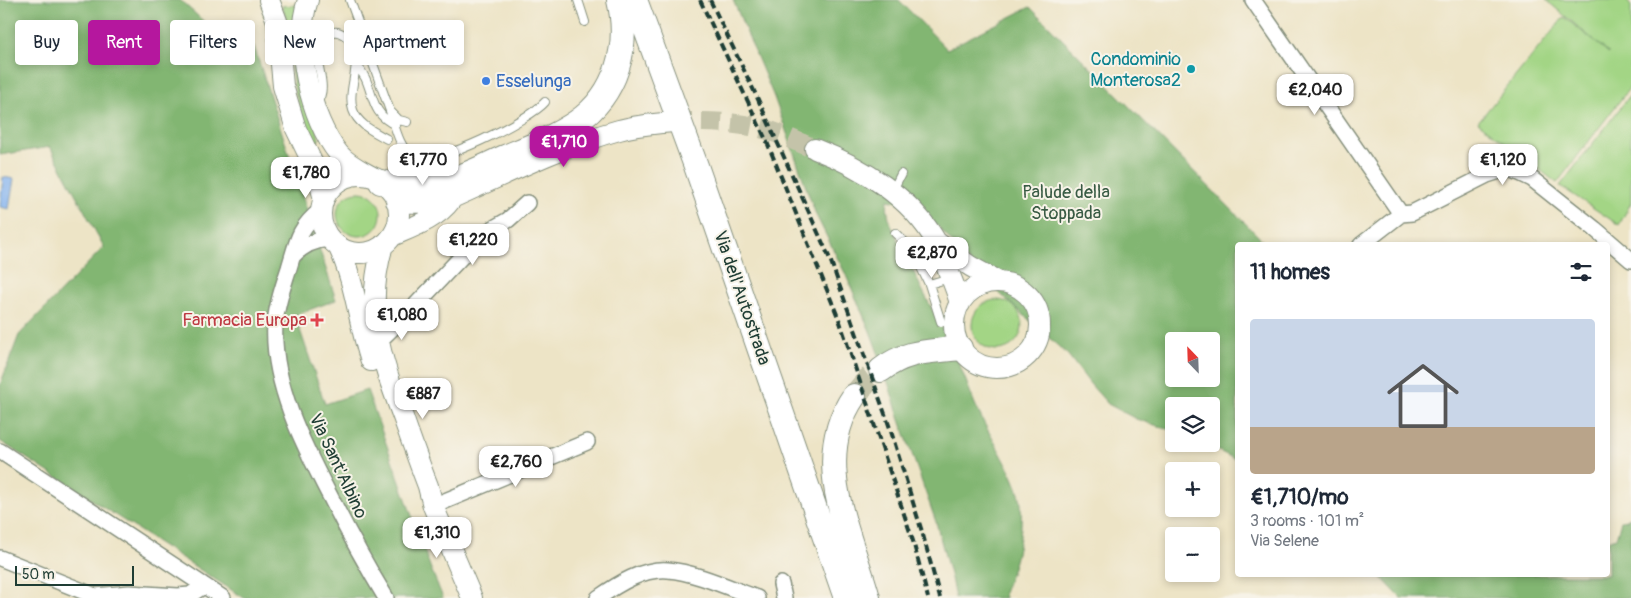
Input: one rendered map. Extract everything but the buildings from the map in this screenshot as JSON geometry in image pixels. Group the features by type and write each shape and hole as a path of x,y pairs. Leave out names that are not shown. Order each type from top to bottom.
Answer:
{"highway":[{"path":"377,179 406,186 439,185 517,152 562,131 578,121 604,96 618,68 624,35 619,0"},
{"name":"Via dell'Autostrada","path":"635,0 696,166 846,598"},
{"path":"881,370 895,360 910,354 960,348"},
{"path":"854,396 837,430 834,449 834,469 842,516 868,598"}],"main road":[{"path":"269,0 277,21 283,86 296,129 316,170 322,204 321,220 324,230 334,243 351,278 363,336 391,422 420,488 433,506"},
{"path":"308,0 305,8 303,42 307,78 314,105 323,128 340,156 350,164 377,179 390,190 396,201 399,212 397,225 388,240 376,280 375,315 378,342 382,362 428,486 433,506 472,598"},
{"path":"396,201 437,203 546,156 586,141 620,130 672,122"},
{"path":"815,149 840,159 867,174 897,183 938,243 960,304"},
{"path":"322,204 334,185 350,176 361,175 377,179"},
{"path":"334,243 349,252 373,251 388,240 444,210 452,198"},
{"path":"938,243 970,266 999,282 1012,285 1023,292 1032,301 1038,313 1037,340 1031,351 1021,360 1009,366 996,368 974,362 960,348 955,336 954,322 960,304 973,289 985,284 999,282"}],"street":[{"path":"1253,0 1401,214"},
{"path":"1365,242 1401,214 1412,213 1487,175 1509,168 1532,179 1631,260"},
{"path":"378,342 483,234 508,220 528,203"},
{"name":"Via Sant'Albino","path":"322,204 303,228 295,244 278,300 275,325 278,371 308,456 360,554 386,598"},
{"path":"292,256 308,244 321,239 334,243"},
{"path":"375,315 388,320 404,317"},
{"path":"433,506 587,442"},
{"path":"0,452 223,598"},
{"path":"0,558 96,596 129,593 190,595 199,589 202,584"},
{"path":"598,598 617,584 647,572 668,570 694,576 757,598"}],"lane":[{"path":"350,0 403,145 408,154 417,159 430,160 468,146 535,112 545,102"},
{"path":"578,0 585,22"},
{"path":"314,105 319,101 322,94 318,65 320,40 334,32 341,32 344,34"},
{"path":"356,65 365,75 378,112 395,125 407,122 398,120 390,111"},
{"path":"356,65 352,90 352,109 358,119 387,140"},
{"path":"895,233 912,250 929,284 941,322"},
{"path":"929,284 951,277"}],"green space":[{"path":"0,0 180,0 202,20 170,20 170,65 255,65 255,49 336,300 295,315 325,404 367,390 443,598 244,598 0,441 0,385 19,335 104,247 50,147 0,155"},
{"name":"Palude della Stoppada","path":"733,0 899,0 947,49 1030,7 1264,242 1235,242 1235,459 1220,452 1220,397 1165,397 1165,428 1136,419 1108,404 1068,355 985,280 917,206 888,200 887,207 890,223 963,372 974,403 1010,471 1021,504 1020,539 1004,593 1005,598 955,598 936,522 882,363 845,273 816,215 774,97"},
{"path":"1546,0 1626,0 1631,6 1631,86 1557,183 1478,122 1564,17 1609,53"},
{"path":"297,5 299,20 286,20 282,6"},
{"path":"291,65 307,65 319,140 313,142 304,119 294,87"},
{"path":"1631,94 1631,203 1619,225 1560,186"},
{"path":"355,192 363,192 375,198 381,214 375,230 363,236 355,236 343,230 337,218 337,210 343,198"},
{"path":"992,300 1002,300 1015,307 1022,320 1022,330 1015,343 1002,350 992,350 983,346 976,339 972,330 972,320 976,311 983,304"},
{"path":"1631,516 1631,598 1401,598 1381,577 1610,577 1610,540 1616,538 1621,521 1627,520"}],"water":[{"path":"3,177 14,179 9,209 0,207"}],"tunnel":[{"path":"672,122 718,122 753,126 777,133 815,149"},
{"path":"854,396 869,379 881,370"}],"railway":[{"path":"700,0 767,142 840,322 913,541 928,598"},
{"path":"710,0 756,95 830,259 890,428 940,598"}],"place":[{"name":"Condominio Monterosa2","path":"1191,69"},
{"name":"Esselunga","path":"486,81"},
{"name":"Farmacia Europa","path":"317,320"}]}
